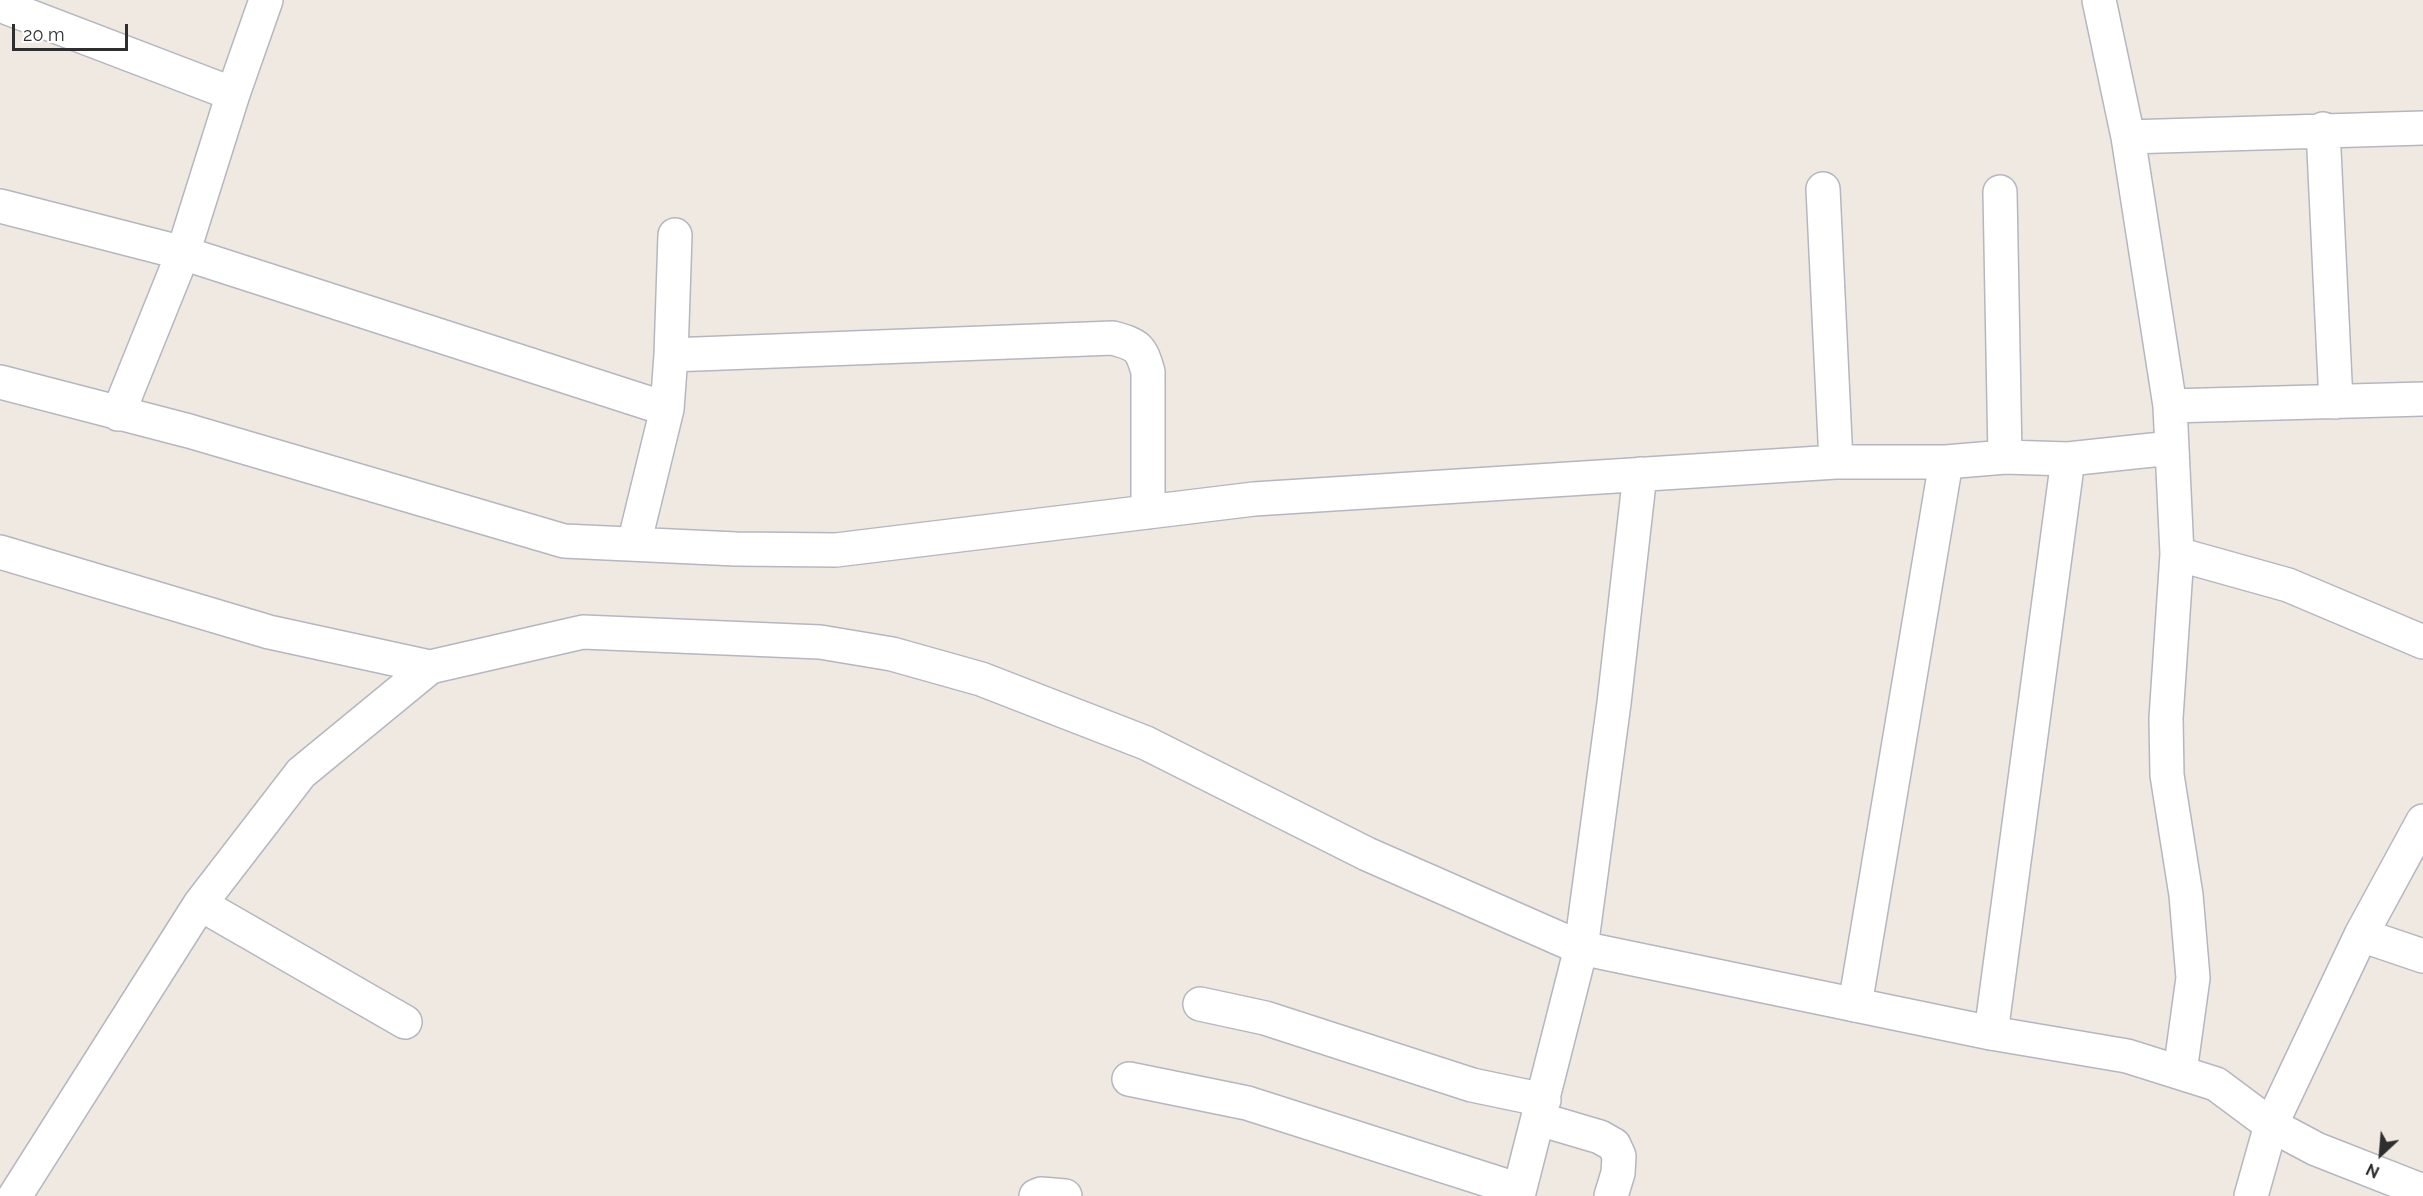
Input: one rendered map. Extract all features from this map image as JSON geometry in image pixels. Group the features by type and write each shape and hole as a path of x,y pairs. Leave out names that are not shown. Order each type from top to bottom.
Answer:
{"street":[{"path":"118,414 183,253 233,94 266,0"},
{"path":"2099,0 2128,137 2170,406 2177,554 2166,718 2167,775 2186,895 2193,978 2180,1072"},
{"path":"0,5 233,94"},
{"path":"2128,137 2323,129 2423,128"},
{"path":"2323,129 2336,402"},
{"path":"1823,189 1836,462"},
{"path":"2000,192 2005,457"},
{"path":"0,206 183,253 667,409"},
{"path":"634,544 667,409 675,235"},
{"path":"671,355 1113,338 1128,342 1138,347 1143,354 1148,372 1148,512"},
{"path":"0,382 189,431 564,541 736,549 836,550 1254,499 1836,462 1946,462 2005,457 2068,459 2171,448"},
{"path":"2170,406 2423,399"},
{"path":"1991,1033 2068,459"},
{"path":"1855,1005 1946,462"},
{"path":"1129,1079 1247,1103 1518,1193 1581,948 1614,704 1640,474"},
{"path":"0,552 269,632 430,668 583,632 820,642 892,654 981,679 1146,744 1367,854 1581,948 1991,1033 2127,1056 2216,1084 2271,1125 2316,1149 2423,1191"},
{"path":"2177,554 2288,585 2423,642"},
{"path":"15,1196 200,904 302,773 430,668"},
{"path":"2251,1196 2271,1125 2361,935 2423,821"},
{"path":"200,904 405,1022"},
{"path":"2361,935 2423,956"},
{"path":"1200,1004 1265,1018 1541,1109 1614,1145 1619,1156 1611,1196"},
{"path":"1036,1196 1065,1196"}]}
